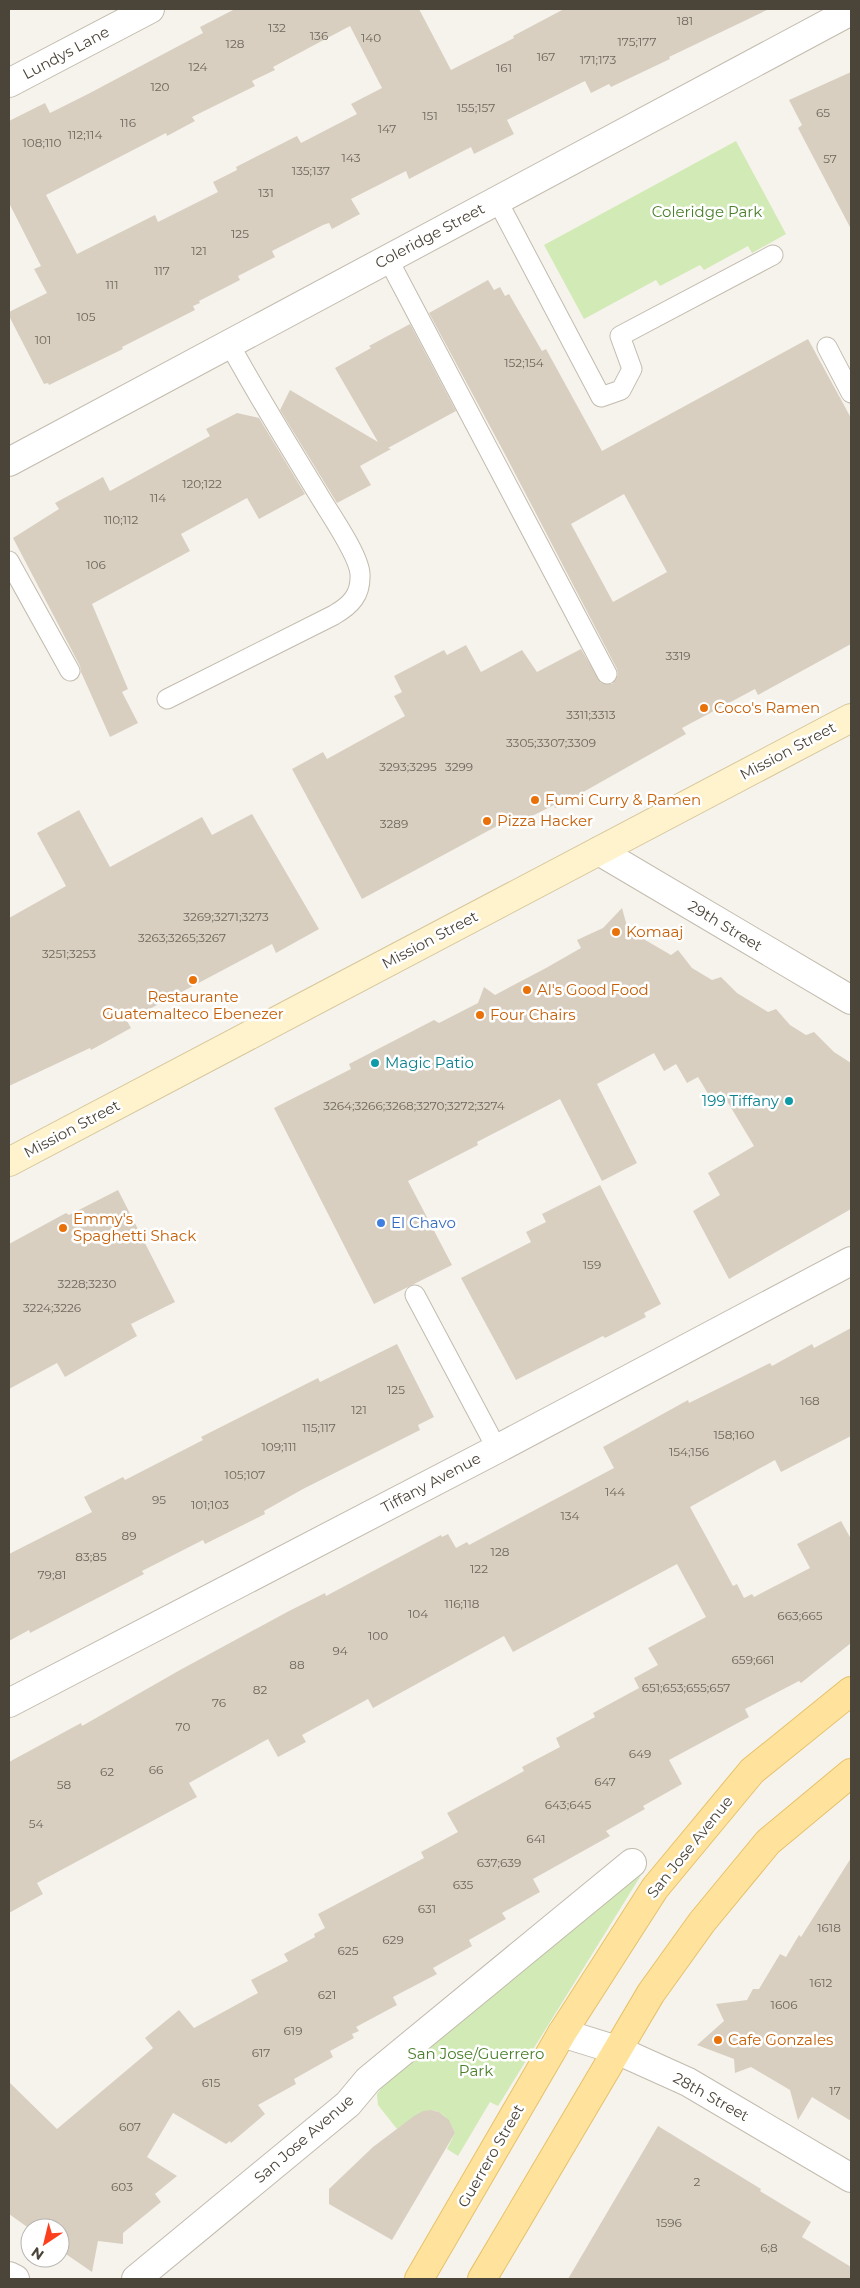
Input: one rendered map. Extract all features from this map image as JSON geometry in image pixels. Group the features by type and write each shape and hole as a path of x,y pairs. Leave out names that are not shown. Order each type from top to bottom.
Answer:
{"main road":[{"name":"Mission Street","path":"9,1162 851,718"},
{"name":"San Jose Avenue","path":"562,2032 654,1888 752,1771 851,1691"},
{"path":"482,2279 651,1993 702,1922 768,1842 851,1773"},
{"name":"Guerrero Street","path":"419,2279 562,2032"}],"street":[{"name":"Lundys Lane","path":"9,83 150,9"},
{"name":"Coleridge Street","path":"9,462 851,11"},
{"name":"29th Street","path":"599,851 851,1000"},
{"name":"Tiffany Avenue","path":"9,1703 497,1449 851,1261"},
{"name":"San Jose Avenue","path":"136,2279 348,2104 368,2080 632,1863"},
{"name":"28th Street","path":"562,2032 617,2050 688,2082 851,2178"},
{"path":"9,2276 15,2279"}],"lane":[{"path":"497,200 601,397 621,390 632,369 620,336 773,255"},
{"path":"388,259 607,674"},
{"path":"167,699 334,615 348,606 358,594 360,572 347,541 251,384 229,343"},
{"path":"826,347 851,393"},
{"path":"9,560 70,671"},
{"path":"416,1295 497,1449"}],"green space":[{"name":"Coleridge Park","path":"736,141 786,234 752,253 748,246 704,270 700,265 660,286 656,280 584,319 544,245"},
{"name":"San Jose/Guerrero Park","path":"643,1872 498,2106 490,2102 458,2156 447,2149 455,2133 443,2114 436,2111 422,2113 397,2129 378,2105 377,2094 387,2080"}],"building":[{"path":"235,9 419,9 451,70 514,38 513,36 564,9 769,9 611,87 609,84 591,93 585,81 507,120 514,134 474,154 471,147 409,179 406,171 351,199 360,214 332,229 329,223 323,225 272,251 275,257 238,276 240,280 199,301 200,303 193,306 195,310 122,347 123,349 49,385 48,383 44,384 9,316 9,312 47,293 34,269 41,266 9,203 9,121 45,103 50,113 203,33 200,27","holes":["350,26 382,88 351,104 357,114 301,143 297,136 236,167 237,170 213,182 218,192 158,222 155,215 77,254 46,195 166,133 167,136 195,121 192,117 255,86 252,81 275,70 273,67"]},
{"path":"851,72 851,229 798,128 802,125 789,100"},
{"path":"488,280 494,290 500,287 505,296 509,294 542,351 546,349 602,451 808,339 851,418 851,644 758,695 755,689 682,728 686,734 555,808 554,805 520,822 512,818 362,899 292,769 323,752 327,759 405,716 394,696 402,692 394,676 444,650 447,655 466,645 481,672 522,650 537,672 581,649 601,683 612,684 618,675 617,669 507,458 429,313","holes":["624,494 667,572 613,602 571,524"]},
{"path":"410,324 456,411 388,448 391,449 360,466 371,485 337,503 280,410 290,390 378,442 335,368 371,348 369,346"},
{"path":"237,413 259,418 305,494 259,519 247,498 181,534 190,551 92,604 128,689 122,692 138,723 110,737 80,666 13,538 59,509 55,503 103,477 110,491 210,436 206,429"},
{"path":"79,810 110,867 202,817 212,835 252,814 319,929 276,953 272,944 127,1021 131,1028 91,1050 90,1048 9,1086 9,918 66,886 37,833"},
{"path":"622,908 628,930 671,955 678,950 692,968 712,980 721,977 737,993 768,1012 776,1009 790,1025 806,1035 814,1032 834,1052 851,1063 851,1209 729,1279 693,1211 720,1195 708,1173 754,1146 721,1091 710,1097 698,1077 687,1083 676,1064 664,1071 654,1053 597,1084 637,1163 602,1181 560,1099 477,1142 478,1145 408,1181 452,1265 374,1304 274,1108 351,1069 349,1064 434,1020 439,1023 478,1003 484,987 495,995 581,948 577,940 603,928"},
{"path":"600,1185 661,1304 644,1313 646,1317 605,1338 603,1336 516,1380 461,1278 531,1242 526,1232 546,1222 542,1214"},
{"path":"118,1190 175,1302 131,1324 137,1336 65,1377 57,1363 9,1389 9,1244 66,1213 69,1215"},
{"path":"851,1328 851,1436 781,1472 775,1460 690,1507 733,1586 737,1584 744,1598 752,1594 754,1597 810,1568 797,1544 841,1521 851,1539 851,1643 801,1683 799,1681 745,1709 749,1717 669,1760 682,1784 643,1806 645,1809 606,1831 610,1836 533,1879 540,1892 502,1913 506,1919 469,1940 472,1946 433,1968 437,1974 393,1997 397,2005 356,2027 359,2031 352,2034 354,2038 330,2051 333,2057 294,2079 296,2084 258,2105 265,2114 231,2143 230,2141 226,2144 173,2113 147,2157 177,2176 155,2194 161,2202 123,2233 123,2244 98,2241 92,2272 70,2257 70,2218 20,2218 20,2222 9,2214 9,2082 57,2129 153,2048 145,2038 179,2010 194,2028 258,1993 251,1980 288,1961 284,1954 315,1937 314,1934 325,1928 318,1914 424,1858 421,1852 458,1832 447,1813 524,1771 522,1767 560,1747 556,1738 595,1717 593,1713 639,1688 634,1678 658,1665 648,1648 706,1617 677,1564 513,1652 504,1636 373,1708 368,1699 302,1735 306,1742 278,1757 268,1739 189,1783 197,1797 37,1883 43,1894 9,1913 9,1762 81,1723 82,1726 289,1611 325,1593 326,1596 441,1535 442,1537 448,1534 456,1548 467,1542 469,1545 614,1468 603,1447 688,1400 689,1403 770,1363 772,1366 812,1344 814,1348"},
{"path":"397,1344 434,1417 418,1425 420,1430 303,1489 264,1511 265,1514 205,1544 203,1540 142,1571 144,1574 30,1633 29,1630 9,1641 9,1554 92,1512 84,1497 123,1477 125,1480 203,1440 201,1437 318,1378 320,1382"},
{"path":"851,1858 851,2121 812,2097 798,2120 790,2090 751,2067 735,2073 734,2059 697,2045 724,2021 716,2004 747,2000 753,1989 759,1989 780,1954 786,1957 799,1935 801,1937"},
{"path":"423,2111 439,2112 449,2120 455,2133 392,2240 329,2204 329,2189 373,2147 414,2116"},
{"path":"658,2126 811,2222 802,2237 851,2267 851,2279 568,2279"}],"place":[{"name":"Coco's Ramen","path":"704,708"},
{"name":"Fumi Curry & Ramen","path":"535,800"},
{"name":"Pizza Hacker","path":"487,821"},
{"name":"Komaaj","path":"616,932"},
{"name":"Restaurante Guatemalteco Ebenezer","path":"193,980"},
{"name":"Al's Good Food","path":"527,990"},
{"name":"Four Chairs","path":"480,1015"},
{"name":"Magic Patio","path":"375,1063"},
{"name":"199 Tiffany","path":"789,1101"},
{"name":"El Chavo","path":"381,1223"},
{"name":"Emmy's Spaghetti Shack","path":"63,1228"},
{"name":"Cafe Gonzales","path":"718,2040"}]}
